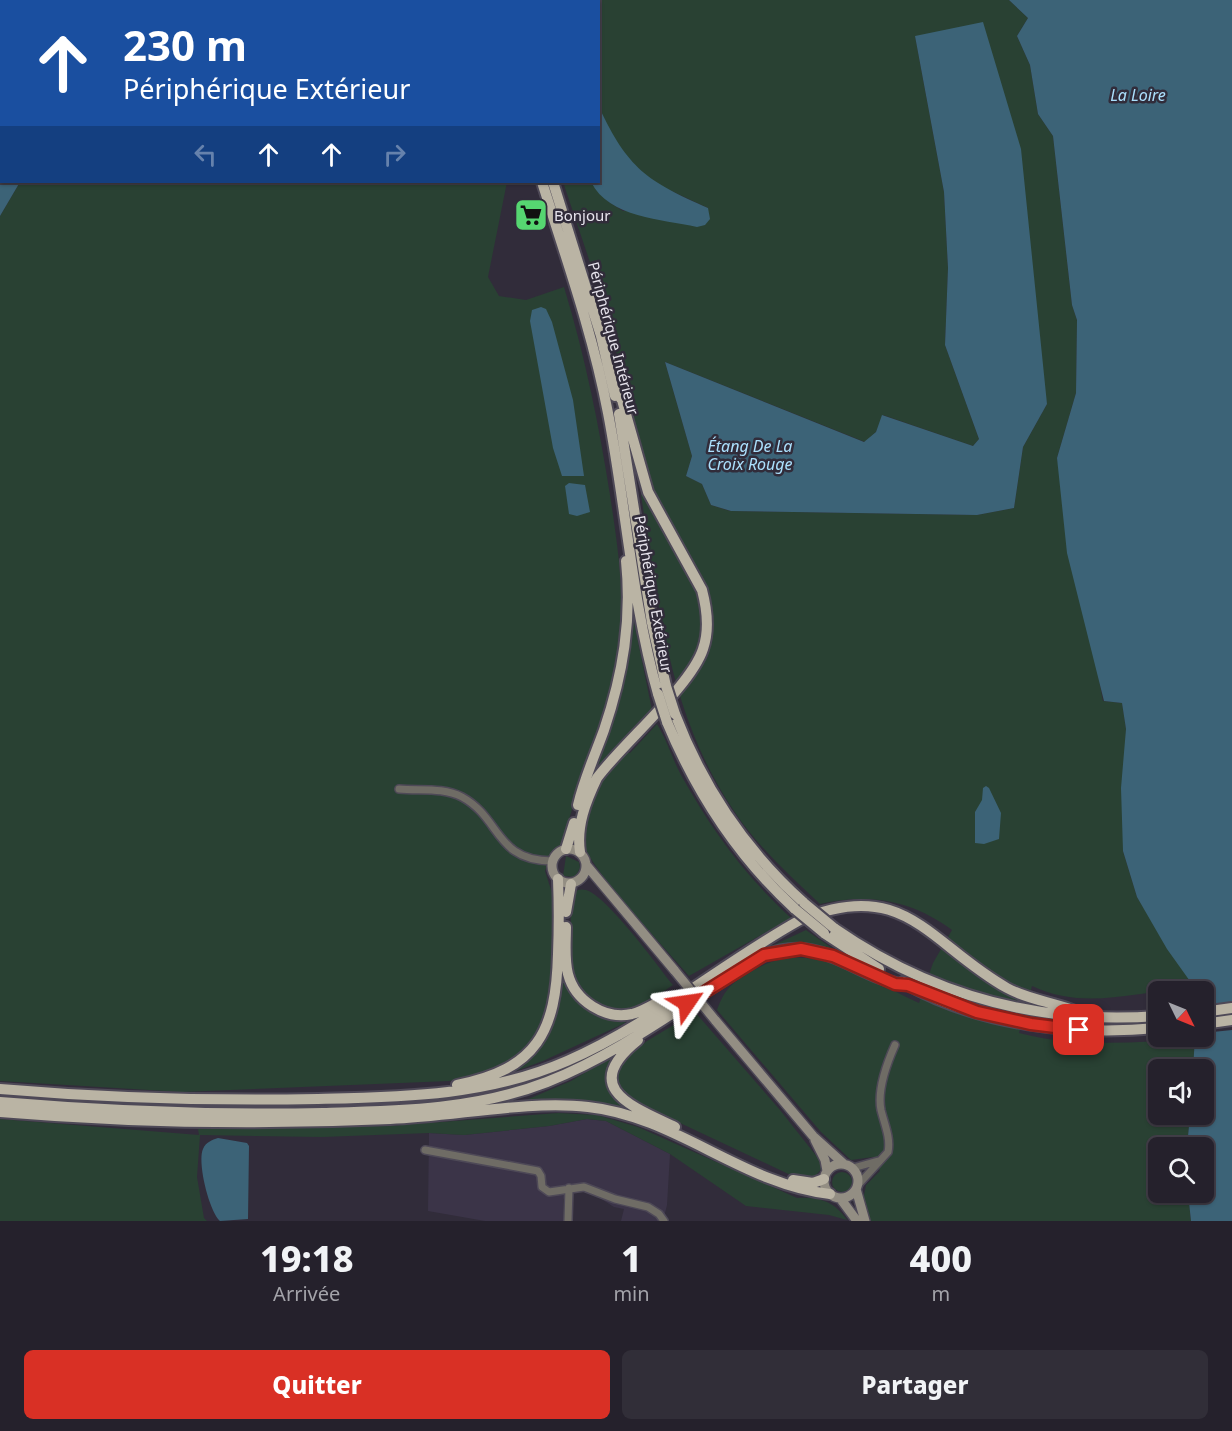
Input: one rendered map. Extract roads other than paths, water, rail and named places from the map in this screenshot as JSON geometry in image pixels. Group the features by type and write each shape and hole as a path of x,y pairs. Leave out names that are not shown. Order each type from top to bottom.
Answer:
{"highway":[{"name":"Périphérique Extérieur","path":"542,183 599,369 625,514 644,640 658,694 671,718 687,769 723,829 758,872 829,930 908,985 966,1009 1031,1024 1094,1031 1148,1028"},
{"name":"Périphérique Intérieur","path":"553,183 601,336 614,389 652,623 671,718"},
{"path":"580,852 580,826 587,798 597,778 613,757 688,677 704,648 707,627 702,590 648,492 622,400 614,389"},
{"path":"566,849 613,702 624,659 627,588 621,525 625,514"},
{"path":"419,1094 430,1088 478,1081 502,1072 522,1059 538,1041 550,1020 557,986 560,908 558,879"},
{"path":"577,881 566,901 567,973 575,989 595,1008 612,1014 638,1012 707,978"},
{"path":"0,1089 208,1100 419,1094 494,1086 565,1062 623,1032 780,932 814,914 848,906 890,911 928,929 988,977 1036,1001 1077,1011 1088,1018"},
{"path":"0,1102 118,1110 238,1114 368,1112 470,1104 507,1096 571,1072 634,1037 759,958 790,949 833,956 893,975 1034,1013 1088,1018 1148,1016"},
{"path":"705,992 624,1053 612,1073 616,1093 633,1108 794,1180 813,1184 825,1175"},
{"path":"1214,1010 1232,1008"},
{"path":"1214,1022 1232,1020"},
{"path":"0,1112 149,1122 232,1124 409,1119 547,1106 582,1106 631,1116 795,1188 835,1196"}],"main road":[{"path":"610,896 577,881 558,879 552,871 552,861 557,853 566,849 580,852 586,866 610,896 813,1136 857,1176 857,1187 865,1221"},
{"path":"577,881 586,866"},
{"path":"813,1136 825,1160 825,1175 835,1196 857,1221"},
{"path":"825,1175 834,1165 848,1166"},
{"path":"835,1196 849,1196 857,1187"}],"street":[{"path":"399,789 442,791 460,796 481,812 498,837 511,850 528,858 552,861"},
{"path":"857,1187 888,1152 890,1145 880,1107 883,1081 895,1045"},
{"path":"425,1150 538,1171 545,1190 555,1192 584,1187 648,1207 656,1211 664,1221"},
{"path":"848,1166 880,1160"},
{"path":"568,1221 569,1188"}],"water":[{"name":"La Loire","path":"1009,0 1232,0 1232,1221 1191,1221 1189,1203 1214,1203 1214,1137 1188,1137 1189,1125 1214,1125 1214,1059 1194,1059 1194,1047 1214,1047 1214,981 1190,981 1167,949 1137,897 1123,851 1121,788 1126,729 1122,703 1104,701 1067,553 1057,458 1076,393 1077,320 1072,305 1053,136 1038,114 1030,65 1017,36 1028,18"},
{"name":"Étang De La Croix Rouge","path":"983,22 1021,149 1047,404 1023,447 1014,508 977,515 731,511 711,505 702,484 686,476 692,456 665,362 864,442 876,432 882,415 973,446 979,439 945,345 948,268 944,192 915,36"},
{"path":"600,109 630,159 654,181 708,208 710,219 705,225 697,227 653,219 623,210 599,194 592,183 600,183"},
{"path":"19,183 0,216 0,184"},
{"path":"541,307 546,309 552,322 573,400 584,476 562,476 553,448 530,321 532,310"},
{"path":"569,483 585,485 590,512 577,516 569,514 565,486"},
{"path":"986,786 1001,813 999,839 984,844 975,843 975,812 982,800 983,788"},
{"path":"218,1138 247,1143 249,1146 248,1219 220,1221 208,1197 203,1175 203,1149"}],"place":[{"name":"Bonjour","path":"531,215"}]}
